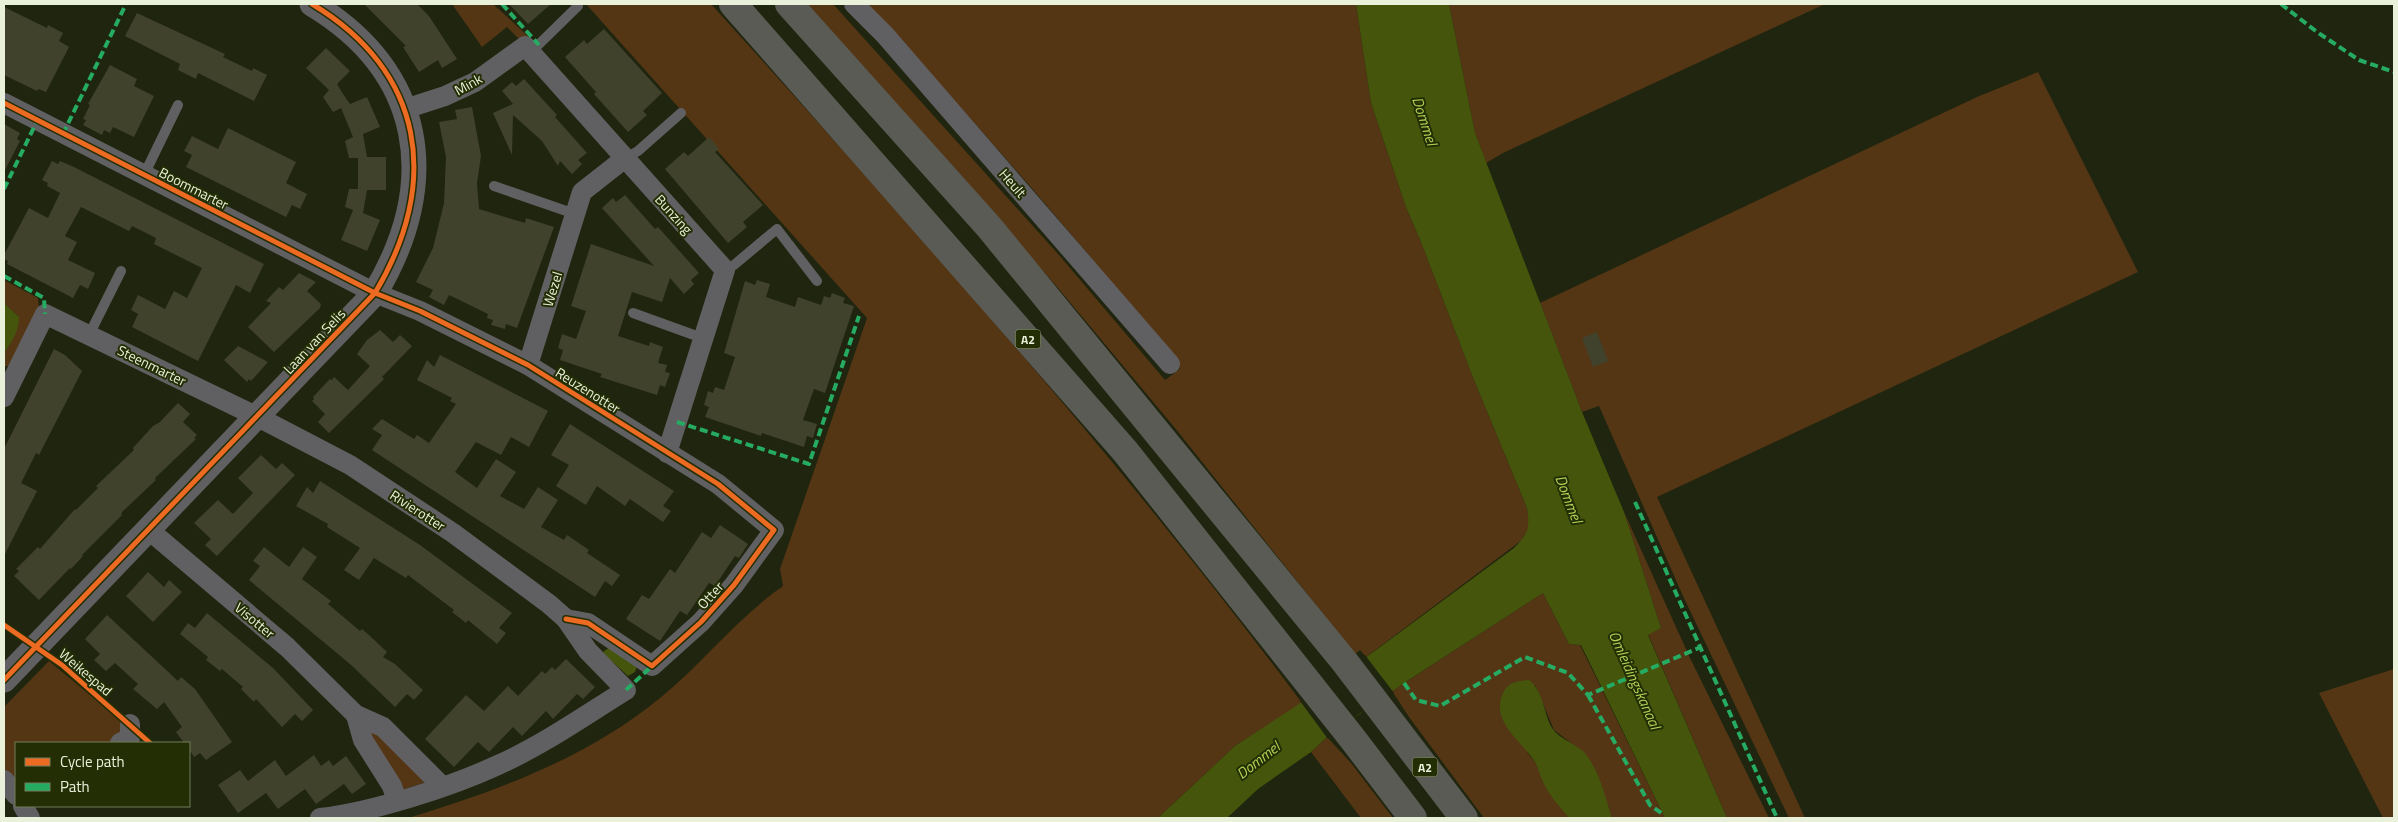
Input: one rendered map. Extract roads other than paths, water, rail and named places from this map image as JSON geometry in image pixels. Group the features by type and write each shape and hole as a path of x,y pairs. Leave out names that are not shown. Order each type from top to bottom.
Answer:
{"highway":[{"name":"A2","path":"733,4 1125,451 1413,818"},
{"name":"A2","path":"789,4 989,227 1344,662 1464,818"}],"street":[{"name":"Laan van Selis","path":"4,680 150,530 375,293 390,268 411,207 415,172 405,109 399,92 379,61 353,32 312,4"},
{"name":"Heult","path":"854,4 885,36 1170,364"},
{"name":"Mink","path":"405,109 445,96 475,82 528,49"},
{"name":"Bunzing","path":"528,49 624,159 725,270"},
{"name":"Boommarter","path":"4,104 375,293"},
{"name":"Wezel","path":"528,365 582,192 624,159"},
{"path":"667,453 725,270"},
{"name":"Reuzenotter","path":"375,293 420,311 528,365 718,484 774,530"},
{"name":"Steenmarter","path":"5,392 45,314 258,417"},
{"name":"Rivierotter","path":"258,417 350,465 453,533 549,604 566,619 588,651 626,690 553,736 498,765 442,786"},
{"name":"Visotter","path":"150,530 288,647 356,716 383,727 442,786"},
{"name":"Otter","path":"652,666 701,622 734,585 774,530"},
{"name":"Rivierotter","path":"566,619 588,623 652,666"},
{"name":"Visotter","path":"356,716 364,740 392,786 398,801"},
{"path":"122,742 130,738 130,724"},
{"path":"4,780 15,794"},
{"path":"320,818 398,801 442,786"},
{"path":"24,807 30,818"}],"lane":[{"path":"528,49 578,6"},
{"path":"144,175 178,105"},
{"path":"624,159 638,150 681,113"},
{"path":"494,186 576,214"},
{"path":"725,270 734,265 777,229 817,281"},
{"path":"89,335 121,271"},
{"path":"632,313 704,339"}],"water":[{"path":"1356,4 1449,4 1475,133 1582,412 1624,512 1661,628 1648,635 1727,818 1665,818 1581,645 1569,644 1543,593 1404,683 1327,737 1311,752 1258,789 1227,818 1158,818 1235,746 1334,681 1514,548 1527,530 1527,508 1406,207 1371,103"},
{"path":"4,303 19,317 18,327 4,353"},
{"path":"610,647 637,666 635,672 628,676 605,655 603,652"},
{"path":"1529,680 1538,690 1549,722 1555,732 1583,751 1589,758 1601,783 1612,818 1569,818 1546,788 1535,762 1504,722 1500,703 1505,689 1514,683"}],"water label":[{"name":"Dommel","path":"1425,121"},
{"name":"Dommel","path":"1569,499"},
{"name":"Omleidingskanaal","path":"1635,680"},
{"name":"Dommel","path":"1258,760"}]}
